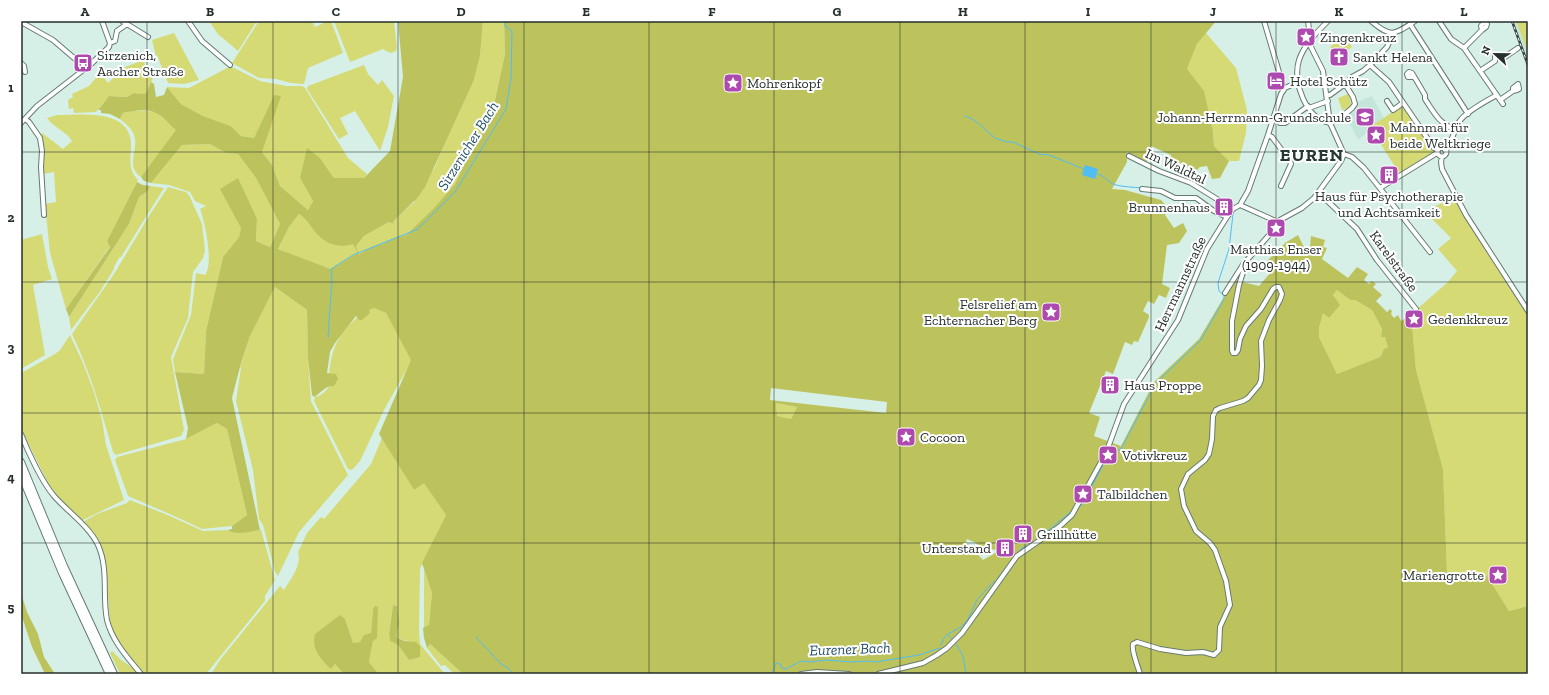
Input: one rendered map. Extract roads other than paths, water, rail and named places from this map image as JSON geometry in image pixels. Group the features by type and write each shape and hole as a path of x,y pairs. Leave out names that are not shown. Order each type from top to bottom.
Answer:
{"highway":[{"path":"21,462 64,566 114,674"},
{"path":"21,475 47,540 109,674"}],"street":[{"path":"102,21 110,44"},
{"path":"122,21 148,37"},
{"path":"188,21 202,41 230,65"},
{"path":"1264,21 1284,90"},
{"path":"1313,21 1308,23 1310,38 1309,43 1323,72 1330,123 1344,153 1352,157 1364,168 1430,252"},
{"path":"1328,21 1309,43 1299,61 1298,82 1303,99 1309,107 1319,119 1330,123"},
{"path":"1371,21 1387,33 1392,34 1415,21"},
{"path":"1439,21 1451,38 1464,48 1502,102 1513,91"},
{"path":"21,22 53,40 81,64 84,69"},
{"path":"1464,48 1486,27 1485,22"},
{"path":"23,121 38,106 109,47 110,44 115,41 117,31 127,24"},
{"path":"1410,24 1468,114"},
{"path":"1327,95 1330,95 1345,84 1352,76 1363,71 1370,65 1387,47 1392,34"},
{"path":"1480,72 1495,61 1499,61 1518,48"},
{"path":"21,63 24,66 25,72"},
{"path":"1370,65 1389,82 1434,148 1442,157 1442,167 1447,180 1466,215 1528,311"},
{"path":"1414,77 1439,120 1446,126 1456,130"},
{"path":"1278,222 1240,205 1255,174 1278,103 1284,90 1298,82"},
{"path":"1330,123 1352,109 1355,104 1353,97 1345,84"},
{"path":"1442,157 1446,154 1446,150 1459,121 1497,95"},
{"path":"1280,123 1285,123 1309,107 1328,101"},
{"path":"1387,102 1393,110 1403,103"},
{"path":"23,121 29,122 40,138 42,151 41,167 44,215"},
{"path":"1268,135 1272,137 1291,164 1281,186"},
{"path":"1380,188 1438,152 1441,148 1446,150"},
{"path":"1225,293 1247,260 1270,234 1278,222 1285,216 1302,208 1319,193 1344,153"},
{"name":"Im Waldtal","path":"1129,156 1171,176 1192,183 1233,209"},
{"path":"1142,189 1160,191 1175,198 1196,198 1214,211 1227,217"},
{"name":"Karelstraße","path":"1319,193 1357,229 1377,260 1416,309"},
{"name":"Herrmannstraße","path":"878,674 923,663 947,648 962,633 1017,556 1065,522 1072,515 1094,473 1106,454 1124,404 1176,324 1205,253 1227,217 1233,209 1240,205"},
{"path":"1140,674 1138,662 1132,648 1133,644 1136,642 1160,649 1186,653 1203,652 1214,655 1219,650 1220,626 1230,605 1226,581 1214,550 1210,543 1196,531 1184,506 1181,495 1188,474 1205,460 1209,454 1216,410 1248,398 1254,392 1261,380 1261,341 1269,320 1282,294 1279,287 1273,289 1261,309 1246,326 1240,339 1238,350 1234,354 1232,350 1232,321 1239,285 1247,260"},
{"path":"21,434 51,491 85,528 98,546 104,566 107,615 110,628 118,645 141,674"},
{"path":"801,674 817,672 849,674"}],"water":[{"path":"1085,165 1098,169 1095,179 1082,175"}],"waterway":[{"name":"Sirzenicher Bach","path":"328,337 332,280 331,269 353,255 418,229 455,192 506,109 511,78 512,31 505,26 505,21"},
{"path":"965,116 977,122 994,137"},
{"path":"995,138 1007,142 1013,142 1039,154 1049,155 1084,169"},
{"path":"1097,174 1116,185 1141,188"},
{"name":"Eurener Bach","path":"1088,494 1102,467 1111,454 1121,449 1156,383 1201,340 1224,299 1224,295 1219,291 1218,283 1229,249 1233,214"},
{"name":"Eurener Bach","path":"1079,506 1082,505 1087,496"},
{"name":"Eurener Bach","path":"1033,543 1074,509"},
{"name":"Eurener Bach","path":"1016,555 1022,548 1030,544"},
{"name":"Eurener Bach","path":"997,579 1014,557"},
{"name":"Eurener Bach","path":"941,645 944,638 948,634 961,627 967,621 977,600 994,581"},
{"name":"Eurener Bach","path":"948,635 952,639"},
{"name":"Eurener Bach","path":"476,637 501,664 508,668 513,674"},
{"path":"956,644 963,656 966,674"},
{"name":"Eurener Bach","path":"770,674 776,663 780,664 782,668 786,669 801,661 810,662 826,660 876,662 919,655 940,648"},
{"name":"Eurener Bach","path":"550,674 573,674"}],"railway":[{"path":"1512,21 1528,65"}],"place":[{"name":"Zingenkreuz","path":"1306,37"},
{"name":"Sankt Helena","path":"1339,57"},
{"name":"Sirzenich, Aacher Straße","path":"83,63"},
{"name":"Hotel Schütz","path":"1276,81"},
{"name":"Mohrenkopf","path":"733,83"},
{"name":"Johann-Herrmann-Grundschule","path":"1365,117"},
{"name":"Mahnmal für beide Weltkriege","path":"1376,135"},
{"name":"Haus für Psychotherapie und Achtsamkeit","path":"1389,175"},
{"name":"Brunnenhaus","path":"1224,207"},
{"name":"Matthias Enser (1909-1944)","path":"1276,228"},
{"name":"Felsrelief am Echternacher Berg","path":"1051,312"},
{"name":"Gedenkkreuz","path":"1414,319"},
{"name":"Haus Proppe","path":"1110,385"},
{"name":"Cocoon","path":"906,437"},
{"name":"Votivkreuz","path":"1108,455"},
{"name":"Talbildchen","path":"1083,494"},
{"name":"Grillhütte","path":"1023,534"},
{"name":"Unterstand","path":"1005,548"},
{"name":"Mariengrotte","path":"1498,575"}],"district":[{"name":"EUREN","path":"1312,155"}]}
